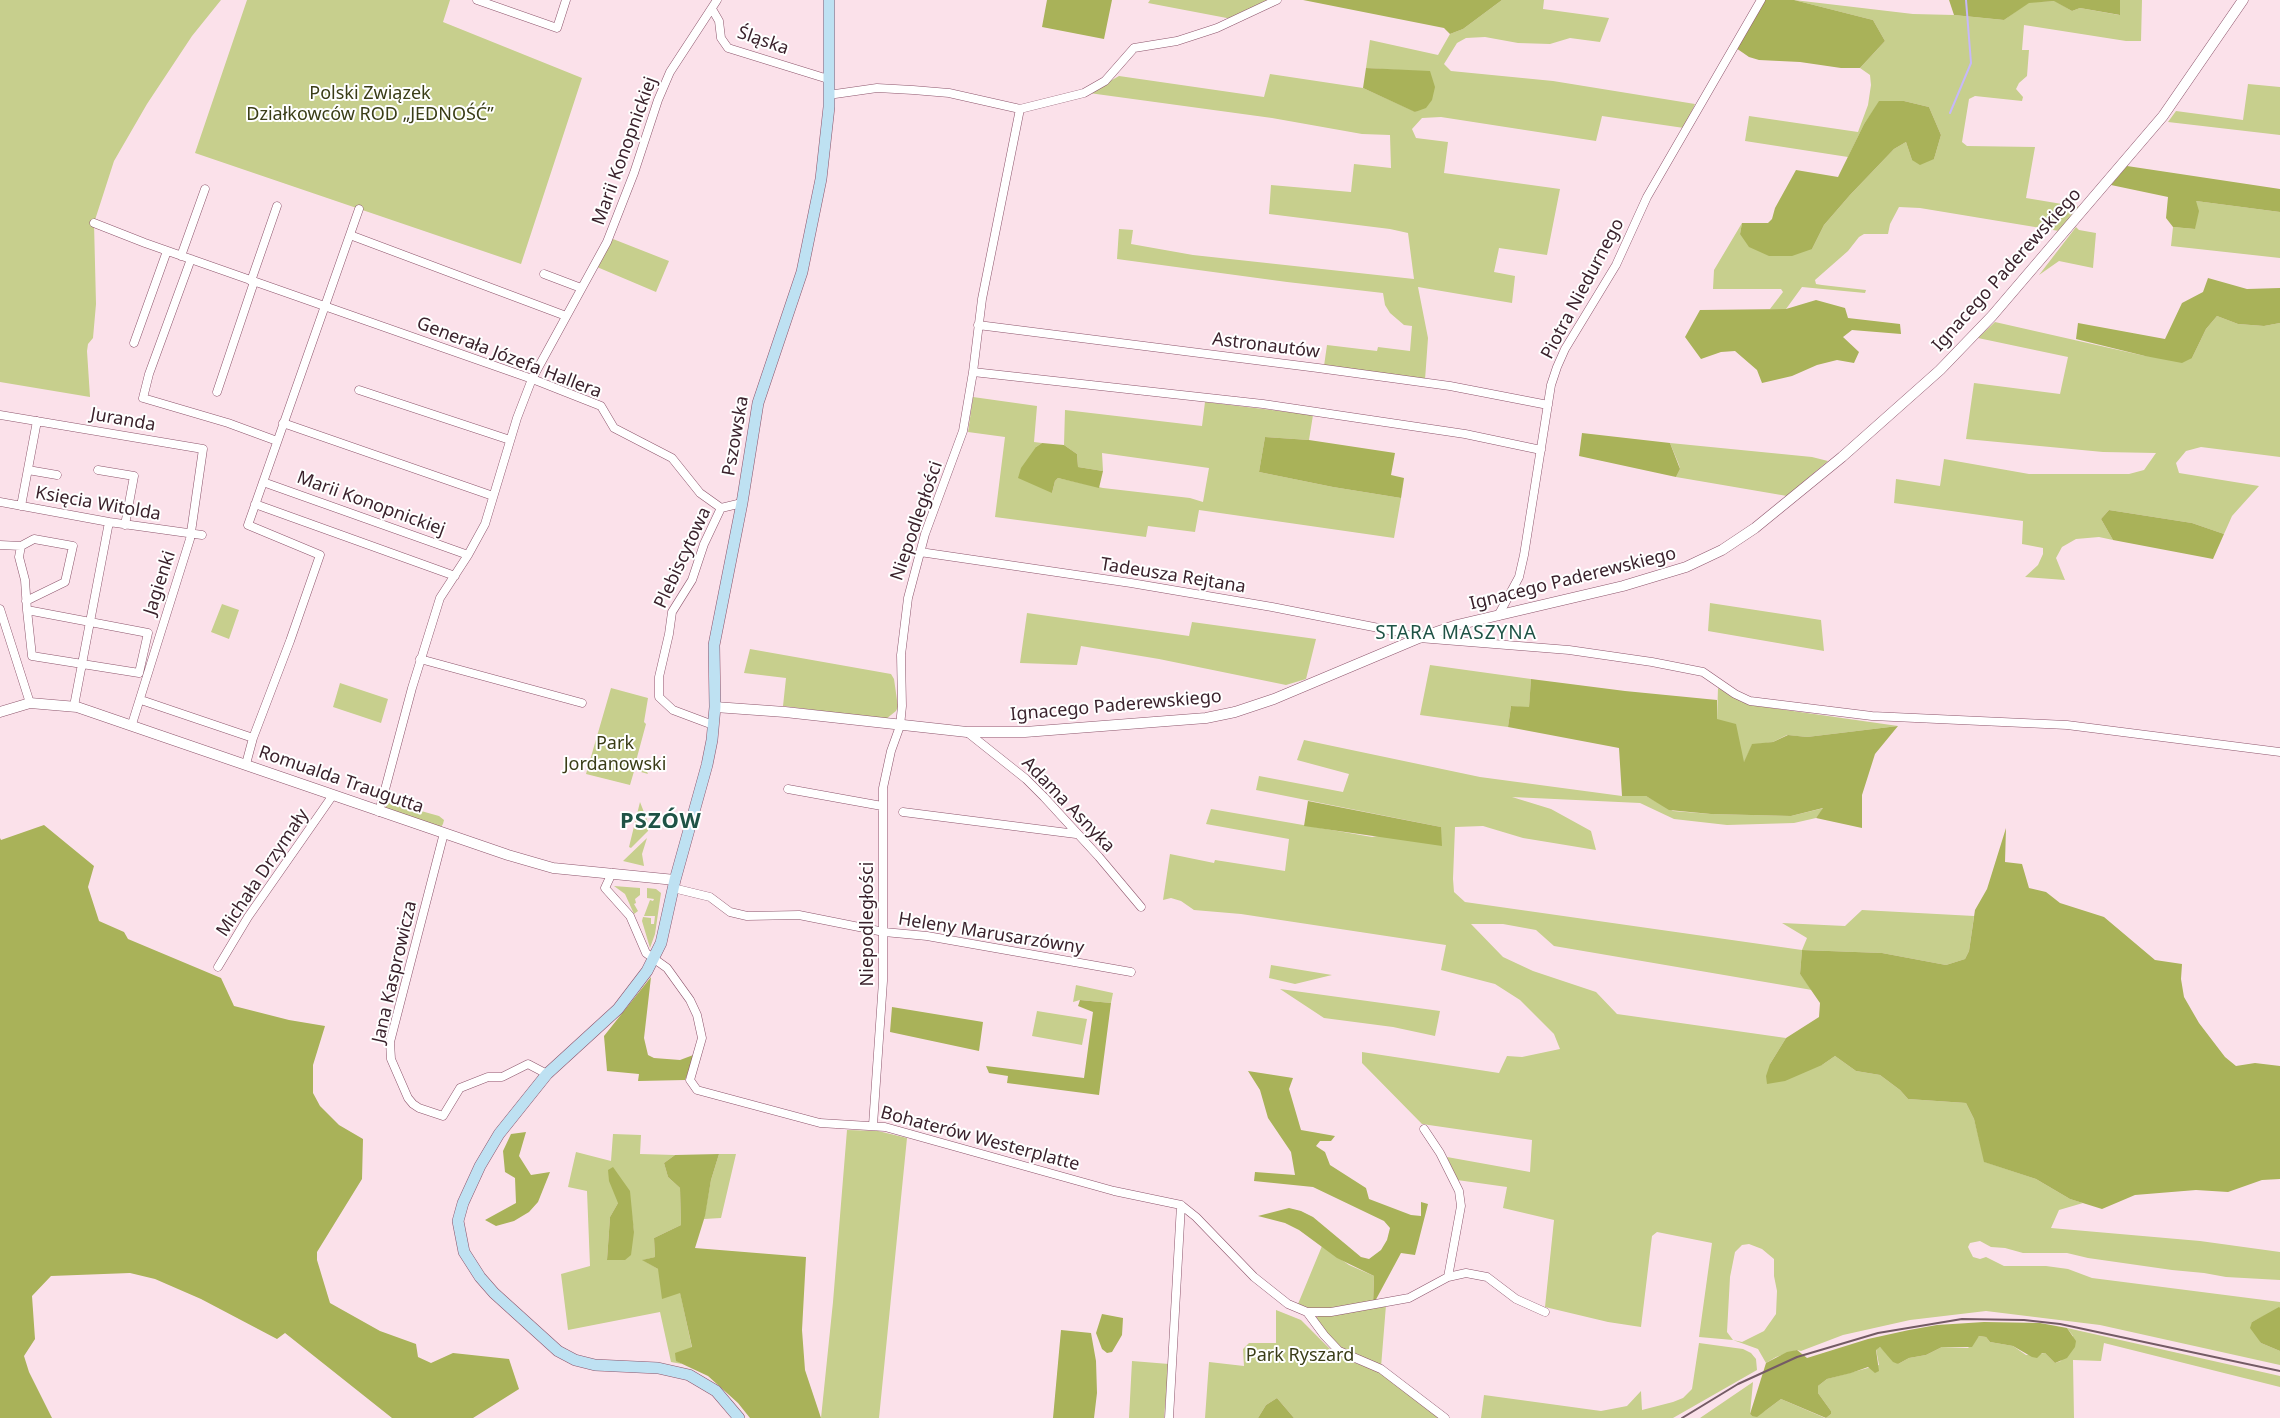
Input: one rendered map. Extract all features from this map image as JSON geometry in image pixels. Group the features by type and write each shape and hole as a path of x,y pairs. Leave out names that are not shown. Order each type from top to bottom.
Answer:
{"main road":[{"name":"Pszowska","path":"739,1418 716,1391 689,1375 658,1368 595,1365 567,1356 548,1343 494,1293 480,1277 464,1252 458,1221 463,1203 480,1166 499,1134 547,1074 618,1009 654,959 661,944 674,884 707,764 715,707 714,645 742,503 758,403 804,263 821,179 829,107 829,0"}],"street":[{"path":"481,1 557,28 566,0"},
{"name":"Marii Konopnickiej","path":"380,812 420,659 440,598 468,555 485,524 510,440 532,379 607,242 634,173 658,100 670,72 717,0"},
{"path":"828,95 877,88 913,90 949,93 1020,109 1084,93 1105,81 1134,48 1177,41 1217,28 1276,0"},
{"name":"Piotra Niedurnego","path":"1498,616 1518,577 1524,555 1552,380 1565,349 1616,265 1647,197 1760,0"},
{"name":"Ignacego Paderewskiego","path":"715,707 785,712 967,732 1025,732 1206,718 1235,712 1274,699 1419,638 1457,625 1623,586 1686,567 1722,550 1756,528 1808,486 1940,370 2008,299 2163,116 2243,0"},
{"name":"Śląska","path":"712,8 720,21 721,38 728,48 828,79"},
{"name":"Niepodległości","path":"873,1125 882,1016 884,932 883,788 888,762 900,726 902,706 901,655 908,598 920,552 963,431 973,372 978,325 1020,109"},
{"path":"181,256 205,189"},
{"path":"217,392 277,206"},
{"path":"246,764 253,738 320,555 248,525 359,209"},
{"name":"Generała Józefa Hallera","path":"94,223 181,256 532,379 603,408 614,428 672,458 700,493 721,508"},
{"path":"350,235 566,316"},
{"path":"134,343 168,251"},
{"path":"191,259 149,374 143,398 228,423 277,441"},
{"path":"544,274 581,288"},
{"name":"Astronautów","path":"978,325 1450,386 1548,404"},
{"path":"973,372 1263,404 1465,434 1541,450"},
{"path":"359,390 510,440"},
{"name":"Juranda","path":"0,415 203,448"},
{"path":"21,506 37,422"},
{"path":"283,423 493,496"},
{"name":"Jagienki","path":"132,724 141,700 190,534 203,448"},
{"path":"28,470 57,475"},
{"path":"98,470 134,476 125,524"},
{"name":"Marii Konopnickiej","path":"263,482 468,555"},
{"name":"Księcia Witolda","path":"0,502 109,522 202,535"},
{"name":"Plebiscytowa","path":"713,725 673,710 659,697 659,677 672,612 692,580 704,544 721,508 742,503"},
{"path":"256,504 455,576"},
{"path":"74,706 109,522"},
{"path":"0,545 21,546 34,539 73,546 65,582 26,601"},
{"path":"21,546 19,557 32,656 139,673 148,633 27,610"},
{"name":"Tadeusza Rejtana","path":"920,552 1140,585 1340,620 1419,638 1568,650 1652,662 1703,672 1735,694 1750,701 1872,716 2067,725 2280,752"},
{"path":"0,609 30,703"},
{"path":"420,659 582,703"},
{"name":"Romualda Traugutta","path":"141,700 253,738"},
{"name":"Romualda Traugutta","path":"0,712 30,703 74,706 132,724 380,812 508,855 553,868 612,873 674,884"},
{"name":"Adama Asnyka","path":"967,732 1026,779 1076,834 1100,857 1140,907"},
{"path":"788,789 882,806"},
{"name":"Michała Drzymały","path":"218,967 248,918 332,795"},
{"path":"903,812 1076,834"},
{"name":"Jana Kasprowicza","path":"444,833 391,1040 391,1059 412,1104 443,1116 460,1088 488,1077 502,1077 528,1064 547,1074"},
{"name":"Bohaterów Westerplatte","path":"612,873 605,888 630,916 646,953 667,968 690,1000 697,1015 702,1038 690,1080 697,1090 820,1123 850,1126 873,1125 1111,1190 1181,1205"},
{"name":"Heleny Marusarzówny","path":"674,884 710,897 730,912 747,916 799,915 884,932 927,936 1131,972"},
{"path":"1424,1129 1440,1153 1459,1192 1461,1206 1448,1277"},
{"path":"1181,1205 1254,1277 1288,1304 1307,1312 1331,1312 1408,1298 1448,1277 1466,1273 1487,1277 1516,1299 1545,1312"},
{"path":"1170,1418 1181,1205"},
{"path":"1307,1312 1324,1335 1340,1351 1381,1369 1445,1418"}],"green space":[{"path":"0,0 221,0 192,36 147,104 114,161 94,223 96,304 93,338 88,344 87,351 90,397 0,382"},
{"name":"Polski Związek Działkowców ROD „JEDNOŚĆ”","path":"247,0 450,0 443,22 582,78 521,264 195,153"},
{"path":"1047,0 1112,0 1104,39 1042,27"},
{"path":"1150,0 1268,0 1251,11 1232,19 1148,3"},
{"path":"1303,0 1502,0 1463,29 1450,34 1444,28"},
{"path":"1502,0 1544,0 1543,9 1609,18 1600,42 1570,38 1550,44 1518,43 1485,37 1466,38 1457,43 1444,64 1451,71 1553,81 1695,104 1684,128 1602,116 1596,141 1441,117 1422,118 1412,129 1416,138 1448,142 1444,173 1560,189 1547,255 1499,248 1494,272 1515,276 1512,303 1418,287 1428,338 1425,380 1324,366 1327,345 1377,351 1378,347 1410,351 1412,326 1404,325 1390,313 1385,305 1383,293 1117,259 1119,229 1133,230 1131,244 1193,255 1414,279 1408,233 1390,229 1269,214 1271,185 1351,192 1354,164 1391,168 1390,135 1362,134 1272,118 1089,93 1119,76 1264,97 1270,74 1363,88 1416,112 1430,72 1366,68 1370,40 1438,55 1450,34 1463,29"},
{"path":"1764,0 1794,0 1873,20 1885,41 1860,68 1841,68 1800,62 1759,60 1749,57 1736,48"},
{"path":"1794,0 1913,14 1954,15 2004,20 2029,2 2055,1 2072,11 2080,8 2119,15 2120,0 2142,0 2141,41 2126,41 2024,25 2022,50 2029,50 2027,76 2019,83 2016,89 2023,97 2022,101 1975,96 1969,99 1962,142 1967,146 2035,147 2026,198 2080,207 2059,231 1920,208 1899,207 1890,224 1888,234 1864,234 1859,237 1848,251 1815,280 1816,284 1866,290 1865,293 1802,287 1786,309 1770,309 1783,292 1781,289 1713,289 1714,270 1742,223 1740,234 1812,249 1824,225 1894,149 1906,142 1912,160 1934,159 1941,135 1929,107 1904,101 1880,101 1864,124 1848,157 1745,141 1749,116 1858,132 1868,105 1871,85 1870,75 1860,68 1885,41 1873,20"},
{"path":"1949,0 2120,0 2120,15 2080,8 2072,11 2054,1 2029,3 2004,20 1954,15"},
{"path":"1366,68 1430,71 1435,87 1432,100 1426,108 1415,112 1363,88"},
{"path":"2248,84 2280,87 2280,135 2168,122 2176,111 2243,120"},
{"path":"1879,101 1904,101 1929,107 1941,135 1934,159 1920,165 1912,160 1906,142 1894,149 1824,225 1812,249 1792,256 1769,256 1749,247 1740,234 1742,223 1768,223 1772,219 1775,208 1796,170 1838,177 1864,124"},
{"path":"2127,166 2280,189 2280,212 2196,201 2199,211 2195,229 2173,227 2166,218 2168,197 2111,185"},
{"path":"2196,201 2280,212 2280,258 2171,246 2173,227 2195,229"},
{"path":"2076,227 2079,230 2096,233 2093,268 2059,261 2039,275"},
{"path":"613,239 669,261 656,292 597,267"},
{"path":"2208,278 2247,289 2280,288 2280,323 2264,326 2238,324 2217,316 2206,329 2192,358 2182,363 2076,339 2078,323 2165,339 2182,303 2203,292"},
{"path":"1816,300 1845,308 1848,318 1900,324 1901,334 1852,330 1843,337 1859,352 1854,363 1837,360 1817,365 1792,376 1762,383 1757,370 1735,351 1721,352 1701,359 1685,337 1700,310 1786,309"},
{"path":"2217,316 2238,324 2264,326 2280,323 2280,457 2201,447 2186,451 2176,463 2179,473 2259,486 2232,516 2224,534 2192,523 2109,510 2101,519 2113,540 2099,537 2076,539 2062,547 2056,558 2065,580 2025,577 2038,565 2043,554 2043,548 2022,544 2023,521 1894,503 1896,479 1940,486 1944,459 2029,474 2129,474 2144,470 2156,453 2103,452 1966,439 1974,383 2060,394 2068,357 1978,338 1995,322 2145,356 2192,358 2206,329"},
{"path":"973,397 1037,406 1034,442 1042,443 1036,447 1052,493 1055,481 1058,478 1103,488 1190,498 1203,502 1209,468 1102,453 1103,471 1078,467 1077,454 1064,445 1065,410 1202,426 1205,402 1313,415 1309,440 1265,437 1259,472 1401,498 1394,538 1199,510 1195,532 1148,526 1146,537 995,517 1005,437 968,432"},
{"path":"1582,433 1670,443 1680,469 1676,477 1579,456"},
{"path":"1265,437 1309,440 1395,453 1391,475 1404,478 1401,498 1259,472"},
{"path":"1042,443 1064,445 1077,454 1078,467 1103,471 1099,488 1058,478 1055,481 1052,493 1018,478 1021,468 1036,447"},
{"path":"1670,443 1812,457 1828,461 1787,496 1676,477 1680,469"},
{"path":"2109,510 2192,523 2224,534 2213,559 2113,540 2101,519"},
{"path":"1710,603 1821,620 1824,651 1708,631"},
{"path":"222,604 239,610 229,639 211,632"},
{"path":"1027,613 1189,636 1192,622 1316,639 1306,679 1286,685 1159,659 1081,646 1077,665 1020,663"},
{"path":"750,649 891,674 894,679 898,707 886,719 783,706 786,678 744,673"},
{"path":"1430,665 1531,679 1529,708 1511,706 1508,727 1420,715"},
{"path":"1531,679 1717,700 1717,719 1736,724 1744,762 1752,744 1773,742 1788,735 1807,737 1898,726 1875,754 1862,795 1862,828 1816,818 1823,808 1791,816 1711,814 1669,810 1646,796 1622,796 1619,748 1508,727 1511,706 1529,707"},
{"path":"340,683 388,699 381,723 333,707"},
{"name":"Park Jordanowski","path":"611,688 648,698 644,722 646,724 636,761 637,764 642,761 648,774 641,772 638,767 635,768 630,785 586,774"},
{"path":"1718,688 1751,705 1898,726 1807,737 1787,735 1773,742 1752,745 1744,763 1717,720"},
{"path":"1304,740 1480,777 1622,796 1646,796 1673,811 1791,816 1824,808 1816,818 1794,823 1727,825 1674,819 1640,803 1512,797 1551,809 1591,831 1596,850 1523,838 1483,826 1455,827 1454,892 1465,902 1802,950 1800,974 1812,990 1554,946 1536,930 1503,924 1471,924 1503,957 1533,971 1596,992 1617,1014 1786,1038 1770,1064 1822,1065 1835,1056 1856,1071 1880,1075 1900,1090 1908,1099 1966,1103 1974,1119 1985,1162 2036,1179 2070,1199 2083,1203 2059,1210 2051,1228 2200,1241 2280,1252 2280,1280 2226,1277 2088,1258 2067,1253 2023,1253 2005,1248 1991,1247 1980,1241 1970,1243 1968,1247 1973,1257 1980,1259 1986,1257 2004,1266 2046,1266 2068,1269 2092,1278 2280,1302 2280,1308 2252,1322 2261,1343 2280,1351 2280,1365 2100,1325 1986,1311 1910,1320 1843,1335 1801,1351 1797,1350 1776,1357 1766,1363 1758,1349 1733,1340 1699,1337 1712,1243 1657,1232 1652,1236 1641,1327 1608,1322 1545,1307 1554,1220 1503,1208 1507,1187 1457,1180 1447,1157 1530,1172 1532,1140 1422,1124 1362,1063 1362,1052 1499,1073 1507,1056 1522,1057 1560,1049 1554,1034 1520,1000 1495,984 1441,970 1446,945 1241,914 1194,910 1181,901 1171,898 1163,900 1170,854 1214,863 1215,860 1285,871 1289,839 1206,824 1211,809 1372,837 1441,827 1256,790 1259,776 1343,792 1349,774 1297,760","holes":["1749,1244 1762,1249 1774,1259 1774,1276 1777,1291 1776,1314 1764,1331 1742,1342 1733,1340 1727,1332 1730,1277 1735,1252 1742,1245"]},
{"path":"1308,801 1441,827 1442,846 1304,826"},
{"path":"389,802 439,816 444,820 443,824 441,827 386,809 386,803"},
{"path":"640,802 649,825 648,831 631,848 629,847"},
{"path":"44,825 94,866 88,887 99,921 124,932 128,939 221,978 234,1006 289,1020 325,1026 313,1065 313,1093 320,1106 339,1125 363,1139 362,1179 317,1252 317,1260 330,1303 380,1331 416,1344 418,1357 431,1363 453,1353 509,1359 519,1389 473,1418 392,1418 285,1333 277,1339 201,1299 155,1279 130,1273 51,1276 32,1296 35,1339 24,1356 29,1372 52,1418 0,1418 0,838 1,840"},
{"path":"2006,828 2005,862 2022,864 2029,888 2046,892 2060,903 2104,917 2155,960 2182,964 2181,979 2184,997 2199,1023 2225,1057 2236,1066 2255,1063 2280,1066 2280,1179 2262,1180 2228,1192 2196,1190 2135,1195 2102,1209 2070,1199 2036,1179 1984,1162 1974,1119 1966,1103 1908,1099 1900,1090 1880,1075 1856,1071 1835,1056 1822,1065 1785,1081 1767,1084 1766,1076 1770,1064 1786,1038 1819,1017 1820,1003 1800,974 1802,950 1882,953 1946,965 1965,959 1969,951 1975,910 1987,889"},
{"path":"647,838 642,854 644,866 623,861"},
{"path":"614,886 640,888 640,895 635,899 636,903 634,904 638,911 634,914 625,894"},
{"path":"647,888 656,889 661,893 655,934 650,948 642,921 643,917 651,918 651,924 654,924 655,916 644,916 650,900 653,901 654,899 647,898"},
{"path":"1862,910 1974,916 1969,951 1965,959 1946,965 1882,953 1802,950 1807,938 1782,923 1845,926"},
{"path":"1271,965 1332,975 1295,984 1269,978"},
{"path":"651,977 644,1038 648,1055 654,1058 680,1060 696,1054 685,1080 638,1081 639,1074 607,1071 604,1036"},
{"path":"1076,985 1113,993 1111,1003 1080,1000 1073,1002"},
{"path":"1280,989 1440,1011 1435,1036 1393,1027 1324,1018"},
{"path":"1080,1000 1111,1003 1099,1095 1007,1083 1008,1076 989,1073 986,1066 1084,1078 1093,1012 1078,1006"},
{"path":"892,1007 983,1022 979,1051 890,1032"},
{"path":"1037,1011 1087,1019 1082,1045 1032,1036"},
{"path":"1248,1071 1293,1078 1289,1089 1301,1130 1335,1136 1331,1141 1320,1141 1316,1146 1325,1152 1330,1165 1366,1188 1369,1199 1411,1215 1421,1216 1421,1202 1428,1204 1415,1255 1401,1253 1373,1305 1374,1276 1337,1258 1299,1230 1285,1223 1258,1216 1289,1208 1301,1211 1313,1217 1361,1257 1369,1259 1381,1250 1387,1240 1390,1228 1384,1221 1313,1187 1254,1181 1255,1172 1295,1175 1291,1152 1268,1118 1260,1090"},
{"path":"847,1130 878,1131 907,1138 879,1418 821,1418 833,1302"},
{"path":"526,1132 519,1156 531,1175 550,1172 538,1202 529,1212 514,1221 496,1226 485,1220 516,1203 515,1178 505,1172 503,1151 511,1134"},
{"path":"613,1134 641,1135 640,1154 675,1155 664,1163 668,1177 680,1188 681,1225 654,1238 655,1257 643,1260 658,1269 680,1292 692,1348 676,1360 682,1364 671,1362 660,1312 568,1330 561,1274 590,1266 587,1191 568,1187 576,1152 611,1161","holes":["618,1203 632,1217 634,1232 607,1260 610,1217"]},
{"path":"719,1154 736,1154 721,1218 704,1219 711,1180"},
{"path":"719,1154 711,1180 705,1216 695,1248 806,1257 802,1330 805,1370 821,1418 750,1418 738,1403 708,1376 676,1361 675,1353 692,1347 680,1293 662,1299 658,1269 642,1260 655,1257 654,1238 681,1225 680,1188 668,1177 664,1163 675,1155"},
{"path":"613,1167 630,1191 634,1232 631,1255 625,1260 607,1260 610,1217 618,1203 609,1181 608,1170"},
{"path":"1322,1246 1349,1265 1374,1276 1373,1301 1323,1310 1310,1309 1298,1304"},
{"path":"1386,1305 1381,1367 1339,1348 1315,1319 1319,1315 1335,1315"},
{"path":"2279,1307 2280,1351 2261,1343 2250,1328 2252,1322"},
{"name":"Park Ryszard","path":"1276,1310 1301,1320 1331,1350 1347,1360 1379,1371 1441,1418 1294,1418 1277,1398 1266,1405 1258,1418 1205,1418 1209,1362 1244,1366 1243,1349 1249,1343 1276,1343"},
{"path":"1102,1314 1123,1318 1122,1335 1112,1352 1107,1353 1102,1349 1096,1333"},
{"path":"1984,1322 2040,1323 2067,1328 2076,1341 2075,1347 2067,1358 2055,1363 2045,1353 2042,1353 2037,1358 2032,1357 2013,1346 1990,1342 1986,1337 1979,1336 1972,1347 1942,1347 1926,1355 1909,1358 1898,1364 1893,1362 1880,1347 1876,1350 1879,1371 1875,1373 1868,1367 1827,1379 1818,1386 1818,1393 1831,1411 1831,1414 1826,1418 1781,1399 1757,1417 1750,1414 1766,1363 1787,1352 1797,1350 1807,1358 1868,1339 1909,1330 1937,1325"},
{"path":"2067,1328 2280,1376 2280,1387 2104,1343 2101,1361 2073,1360 2074,1418 1826,1418 1831,1414 1831,1411 1818,1393 1818,1386 1827,1379 1879,1365 1876,1349 1880,1347 1898,1364 1909,1358 1926,1355 1942,1347 1968,1348 1979,1336 1986,1337 1990,1342 2013,1346 2026,1355 2045,1353 2055,1363 2061,1361 2073,1336"},
{"path":"1061,1330 1091,1333 1096,1361 1097,1393 1094,1418 1053,1418"},
{"path":"1699,1343 1743,1349 1751,1353 1756,1359 1757,1370 1673,1418 1481,1418 1484,1395 1601,1411 1627,1406 1641,1391 1642,1410 1673,1402 1683,1398 1692,1389"},
{"path":"1132,1361 1169,1364 1164,1418 1129,1418"},
{"path":"1753,1382 1750,1414 1752,1416 1765,1411 1781,1399 1825,1418 1700,1418"},
{"path":"1277,1398 1294,1418 1258,1418 1266,1405"}],"waterway":[{"path":"1950,113 1971,63 1966,0"}],"railway":[{"path":"1682,1418 1738,1384 1797,1357 1878,1333 1962,1319 2024,1320 2060,1324 2280,1371"}],"district":[{"name":"STARA MASZYNA","path":"1456,634"},
{"name":"PSZÓW","path":"661,822"}]}
